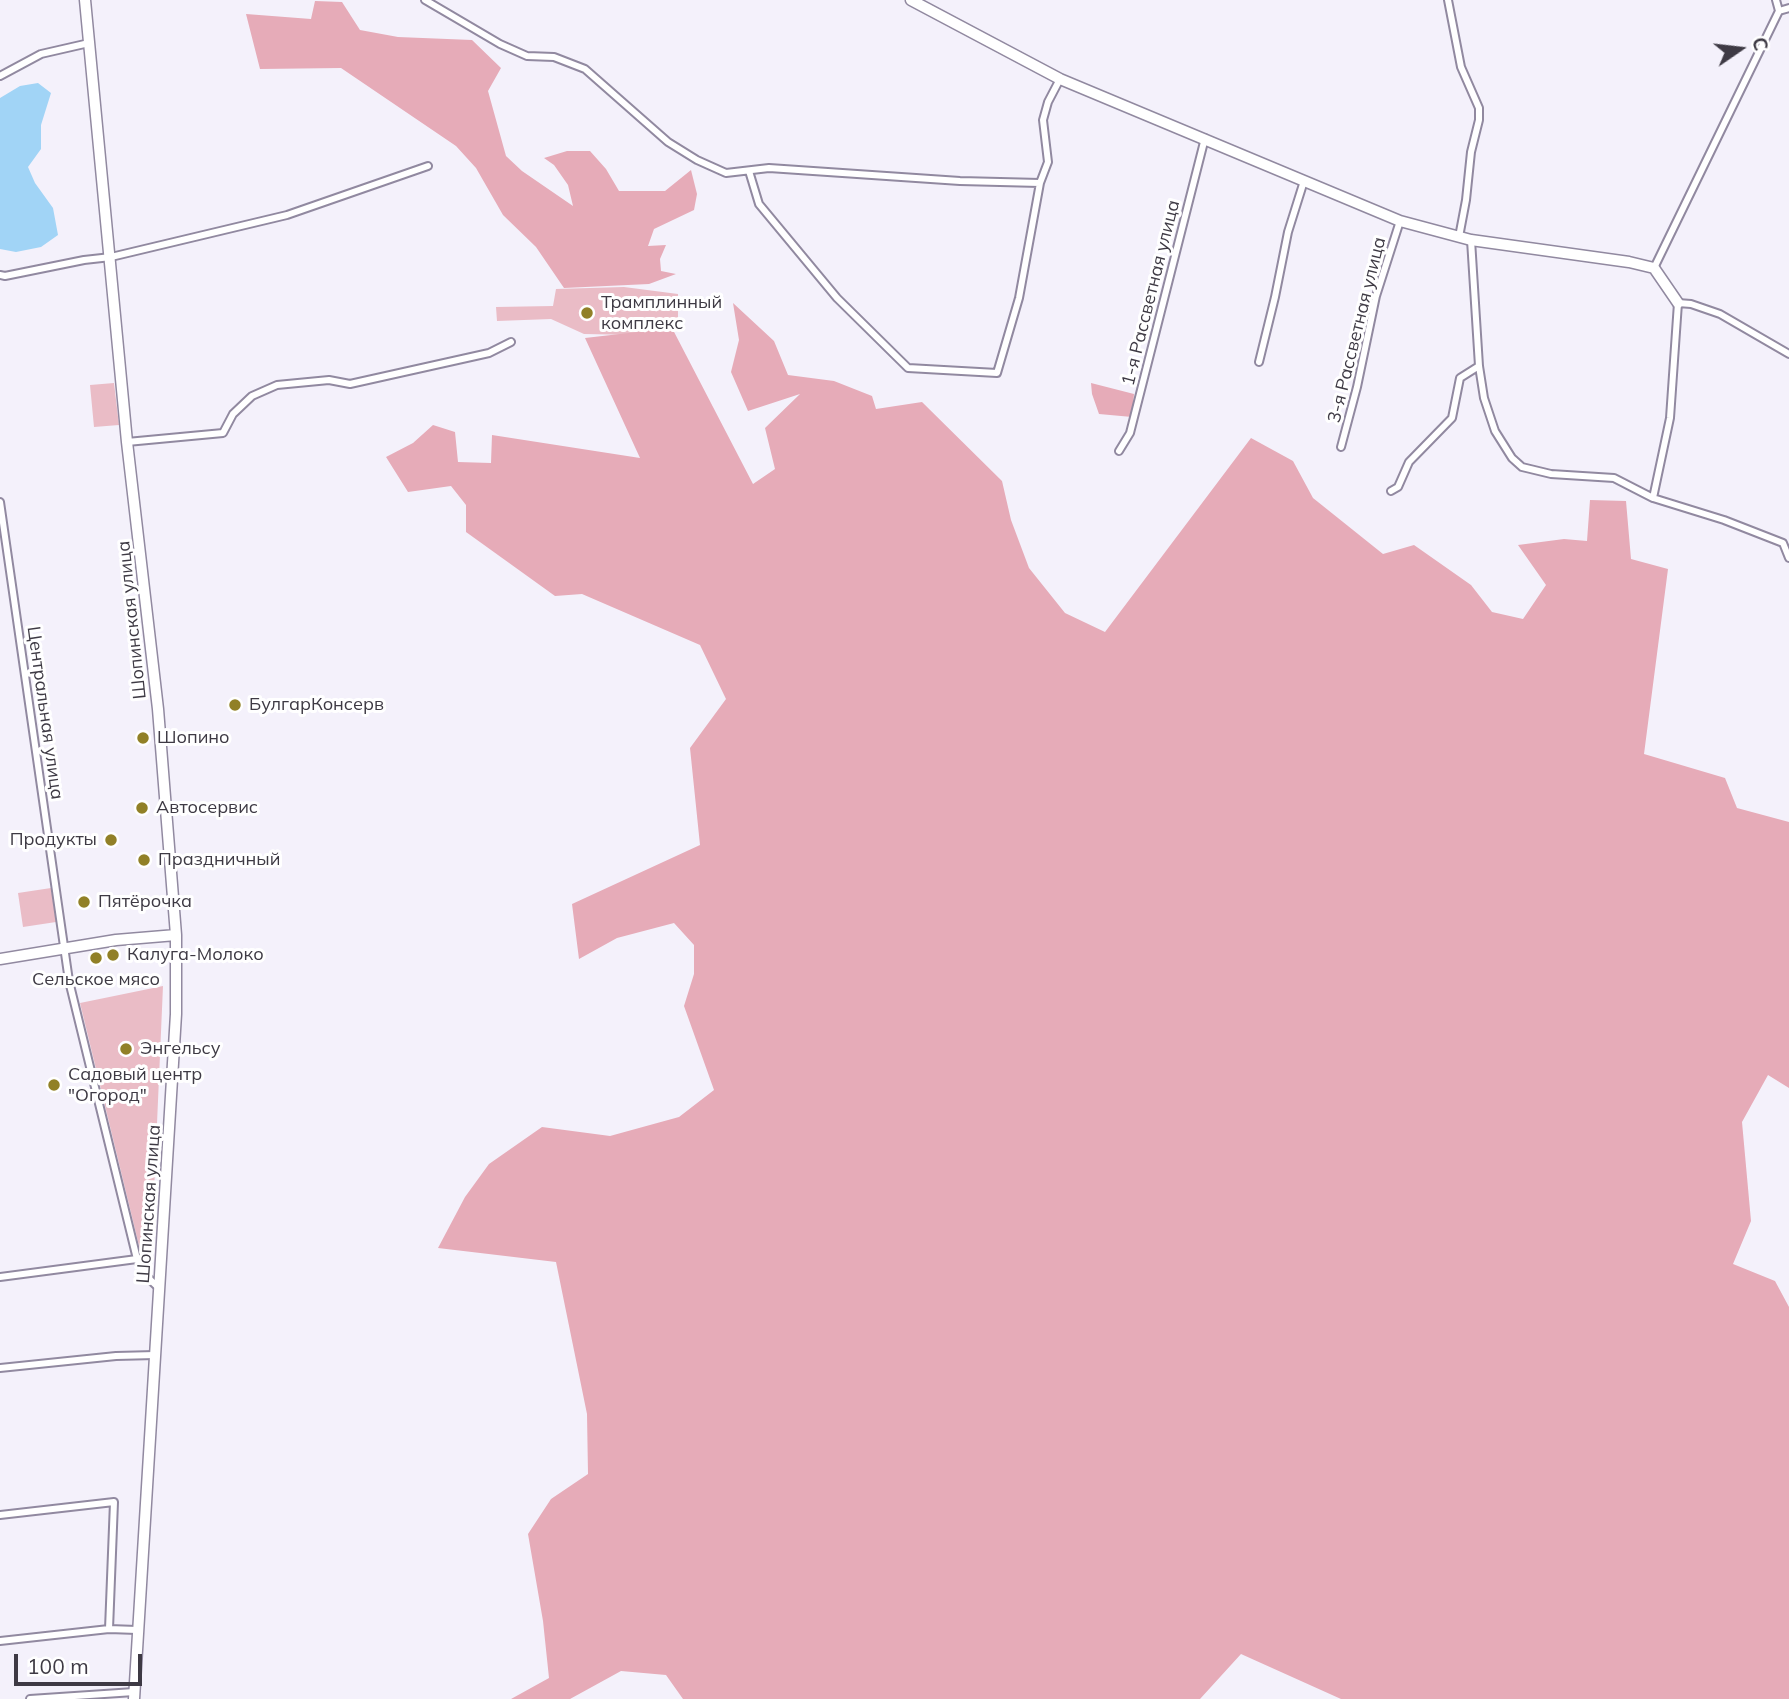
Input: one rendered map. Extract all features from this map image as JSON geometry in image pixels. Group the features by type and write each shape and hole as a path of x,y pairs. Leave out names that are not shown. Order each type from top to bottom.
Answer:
{"street":[{"name":"Шопинская улица","path":"85,0 127,442 158,709 176,935 176,1014 134,1696"},
{"path":"425,0 500,44 527,56 554,57 584,69 668,142 697,160 726,173 769,168 960,181 1040,183"},
{"path":"911,0 1060,79 1400,221 1471,240 1629,262 1654,268 1678,303 1670,418 1653,498"},
{"path":"1448,0 1461,67 1479,107 1459,237"},
{"path":"1654,268 1779,11 1776,0"},
{"path":"1779,11 1789,8"},
{"path":"0,76 41,54 89,43"},
{"path":"749,170 759,204 837,298 908,368 997,373 1019,298 1040,183 1048,162 1043,120 1048,102 1060,79"},
{"name":"1-я Рассветная улица","path":"1119,451 1130,433 1205,138"},
{"path":"0,275 111,257 287,215 428,166"},
{"path":"1259,362 1288,232 1304,181"},
{"name":"3-я Рассветная улица","path":"1341,447 1376,296 1400,221"},
{"path":"1471,240 1479,366 1484,398 1494,431 1507,452 1522,467 1551,474 1614,478 1653,498 1786,543 1789,558"},
{"path":"1678,303 1691,304 1720,314 1789,354"},
{"path":"127,442 223,433 233,414 253,396 277,386 329,380 350,384 489,353 511,342"},
{"path":"1391,491 1398,486 1409,462 1452,418 1460,379 1479,366"},
{"name":"Центральная улица","path":"0,502 64,948 78,1021 137,1259 145,1275 159,1289"},
{"path":"0,959 117,940 176,935"},
{"path":"0,1277 137,1259"},
{"path":"0,1368 116,1356 155,1355"},
{"path":"0,1515 114,1502 108,1629"},
{"path":"0,1641 108,1629 137,1630"},
{"path":"30,1699 134,1696"}],"shaded area":[{"path":"315,1 342,2 360,30 398,37 472,40 501,68 488,91 506,156 522,171 573,206 568,185 554,165 544,158 567,151 590,151 606,169 619,191 665,191 691,170 697,194 694,210 654,229 648,246 666,245 660,259 661,271 676,274 649,284 564,288 536,247 503,215 476,168 456,146 341,68 260,69 246,14 311,19"},
{"name":"Трамплинный комплекс","path":"624,287 678,294 678,327 636,335 584,334 551,319 497,321 496,307 553,306 556,289"},
{"path":"733,303 774,341 788,375 834,381 872,396 876,409 922,402 1002,481 1011,520 1029,568 1065,613 1105,632 1251,438 1293,461 1313,498 1383,554 1414,545 1471,585 1492,612 1523,619 1546,585 1518,545 1564,539 1587,541 1590,500 1626,501 1631,559 1668,569 1644,754 1725,778 1737,808 1789,822 1789,1088 1768,1075 1742,1122 1751,1221 1733,1264 1775,1281 1789,1307 1789,1699 1341,1699 1241,1654 1200,1699 683,1699 666,1675 621,1671 570,1699 511,1699 549,1678 543,1621 528,1534 551,1499 588,1474 587,1414 556,1262 438,1248 465,1197 489,1164 542,1127 610,1136 679,1117 714,1090 684,1006 694,974 694,945 674,923 617,938 579,959 572,904 700,845 690,748 726,699 700,645 582,594 555,596 466,532 466,505 451,486 408,492 386,457 413,443 433,425 455,432 458,462 491,463 492,435 640,458 585,338 672,328 753,484 775,469 765,428 800,394 748,411 731,372 739,340"},
{"path":"114,383 119,425 94,427 90,385"},
{"path":"1091,383 1134,394 1132,417 1099,414"},
{"path":"51,888 56,922 23,927 18,893"},
{"path":"163,986 151,1261 142,1258 80,1003"}],"water":[{"path":"38,83 51,93 41,125 41,149 28,167 35,183 53,208 58,235 41,247 16,252 0,249 0,98 20,86"}],"place":[{"name":"Трамплинный комплекс","path":"587,313"},
{"name":"БулгарКонсерв","path":"235,705"},
{"name":"Шопино","path":"143,738"},
{"name":"Автосервис","path":"142,808"},
{"name":"Продукты","path":"111,840"},
{"name":"Праздничный","path":"144,860"},
{"name":"Пятёрочка","path":"84,902"},
{"name":"Калуга-Молоко","path":"113,955"},
{"name":"Сельское мясо","path":"96,958"},
{"name":"Энгельсу","path":"126,1049"},
{"name":"Садовый центр \"Огород\"","path":"54,1085"}]}
